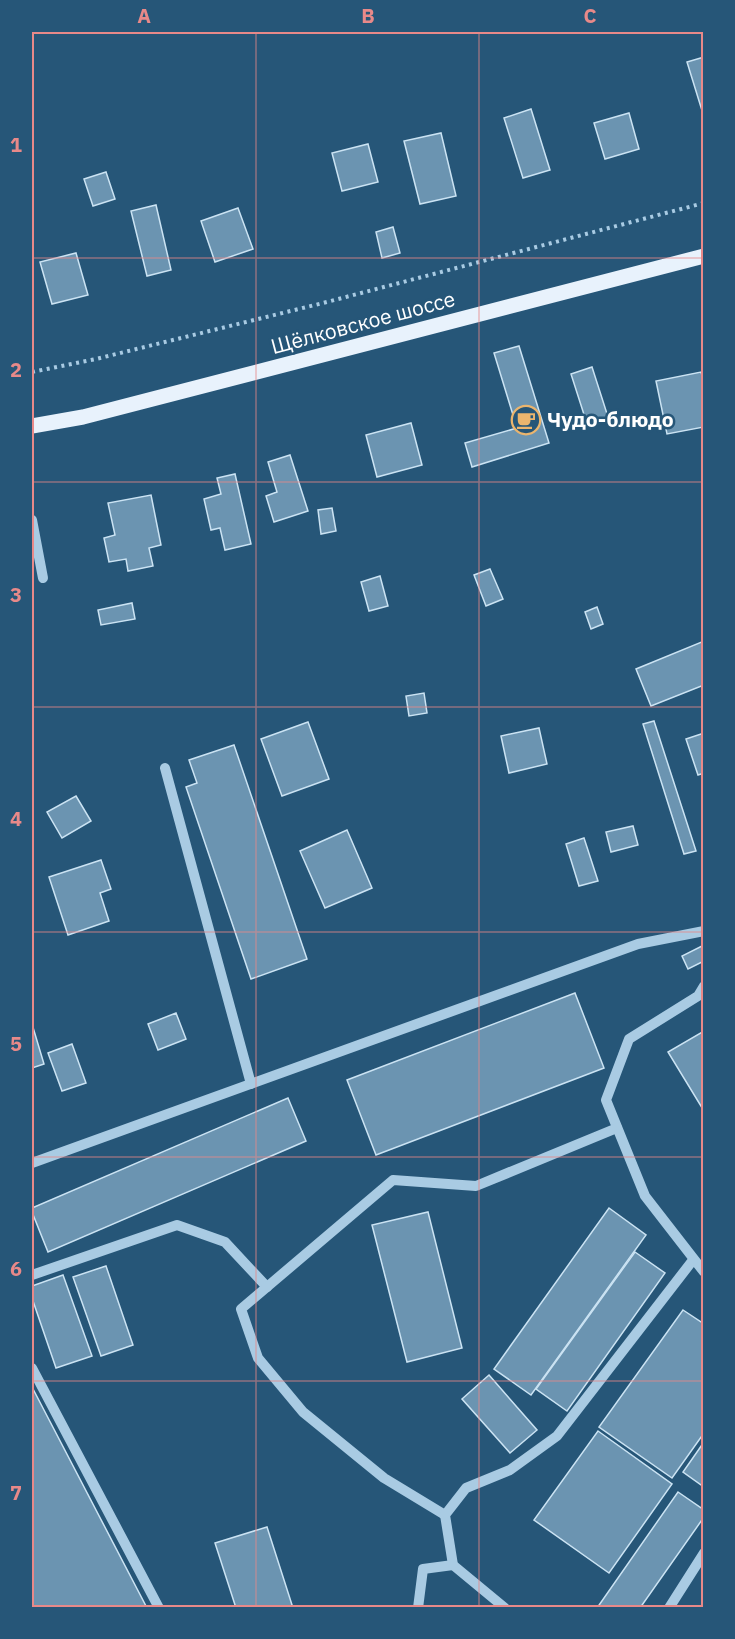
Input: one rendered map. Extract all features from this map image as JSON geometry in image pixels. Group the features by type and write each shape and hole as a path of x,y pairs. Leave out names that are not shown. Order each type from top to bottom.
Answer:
{"main road":[{"name":"Щёлковское шоссе","path":"32,426 83,417 704,256"}],"lane":[{"path":"32,520 43,578"},
{"path":"165,768 251,1084"},
{"path":"32,1163 638,944 704,932"},
{"path":"704,986 698,996 629,1039 606,1100 645,1196 704,1272"},
{"path":"445,1515 384,1478 303,1412 258,1358 241,1309 393,1180 476,1186 617,1128"},
{"path":"32,1275 177,1225 225,1242 267,1287"},
{"path":"505,1608 453,1565 445,1515 466,1488 510,1470 557,1436 693,1260"},
{"path":"32,1368 159,1608"},
{"path":"669,1608 704,1553"},
{"path":"418,1608 423,1569 453,1565"}],"path":[{"path":"32,372 323,303 704,203"}],"building":[{"path":"704,57 704,117 687,62"},
{"path":"531,109 550,170 523,178 504,118"},
{"path":"629,113 639,149 605,159 594,123"},
{"path":"441,133 456,196 420,204 404,141"},
{"path":"368,144 378,182 342,191 332,153"},
{"path":"106,172 115,199 93,206 84,179"},
{"path":"156,205 171,270 147,276 131,211"},
{"path":"238,208 253,249 215,262 201,221"},
{"path":"393,227 400,253 382,258 376,232"},
{"path":"76,253 88,295 52,304 40,262"},
{"path":"519,346 549,443 472,467 465,443 517,428 494,353"},
{"path":"592,367 609,420 588,427 571,374"},
{"path":"701,372 704,383 704,427 667,434 656,381"},
{"path":"411,423 422,465 377,477 366,435"},
{"path":"290,455 308,511 274,522 266,496 277,492 268,462"},
{"path":"235,474 251,544 225,550 220,528 211,530 204,499 221,494 217,478"},
{"path":"151,495 161,545 149,548 153,566 128,571 126,559 109,562 104,538 115,535 108,503"},
{"path":"332,508 336,531 321,534 318,510"},
{"path":"490,569 503,599 486,606 474,575"},
{"path":"380,576 388,606 369,611 361,582"},
{"path":"132,603 135,619 101,625 98,610"},
{"path":"597,607 603,624 591,629 585,612"},
{"path":"704,641 704,685 651,706 636,669"},
{"path":"424,693 427,713 409,716 406,696"},
{"path":"654,721 696,851 684,854 643,724"},
{"path":"308,722 329,779 282,796 261,739"},
{"path":"539,728 547,764 509,773 501,736"},
{"path":"704,733 704,773 698,775 686,739"},
{"path":"234,745 307,959 251,979 186,787 197,783 189,760"},
{"path":"76,796 91,821 62,838 47,812"},
{"path":"633,826 638,845 611,852 606,832"},
{"path":"347,830 372,888 325,908 300,851"},
{"path":"584,838 598,881 579,886 566,844"},
{"path":"101,860 111,889 100,893 109,921 68,935 49,877"},
{"path":"704,945 704,961 688,969 682,956"},
{"path":"575,993 604,1068 376,1155 347,1080"},
{"path":"176,1013 186,1039 158,1050 148,1024"},
{"path":"32,1024 44,1064 32,1068"},
{"path":"704,1031 704,1111 668,1052"},
{"path":"72,1044 86,1083 62,1091 48,1053"},
{"path":"288,1098 306,1141 48,1252 32,1208"},
{"path":"609,1208 646,1235 531,1395 494,1369"},
{"path":"428,1212 462,1348 407,1362 372,1225"},
{"path":"635,1252 665,1273 567,1411 536,1389"},
{"path":"106,1266 133,1345 101,1356 73,1277"},
{"path":"63,1275 92,1356 56,1368 32,1298 32,1286"},
{"path":"683,1310 704,1324 704,1433 672,1478 599,1427"},
{"path":"489,1375 537,1430 510,1453 462,1399"},
{"path":"32,1387 147,1608 32,1608"},
{"path":"598,1431 672,1484 609,1573 534,1520"},
{"path":"704,1442 704,1487 683,1472"},
{"path":"678,1492 704,1510 704,1517 640,1608 597,1608"},
{"path":"267,1527 293,1608 236,1608 215,1543"}],"place":[{"name":"Чудо-блюдо","path":"526,420"}]}
